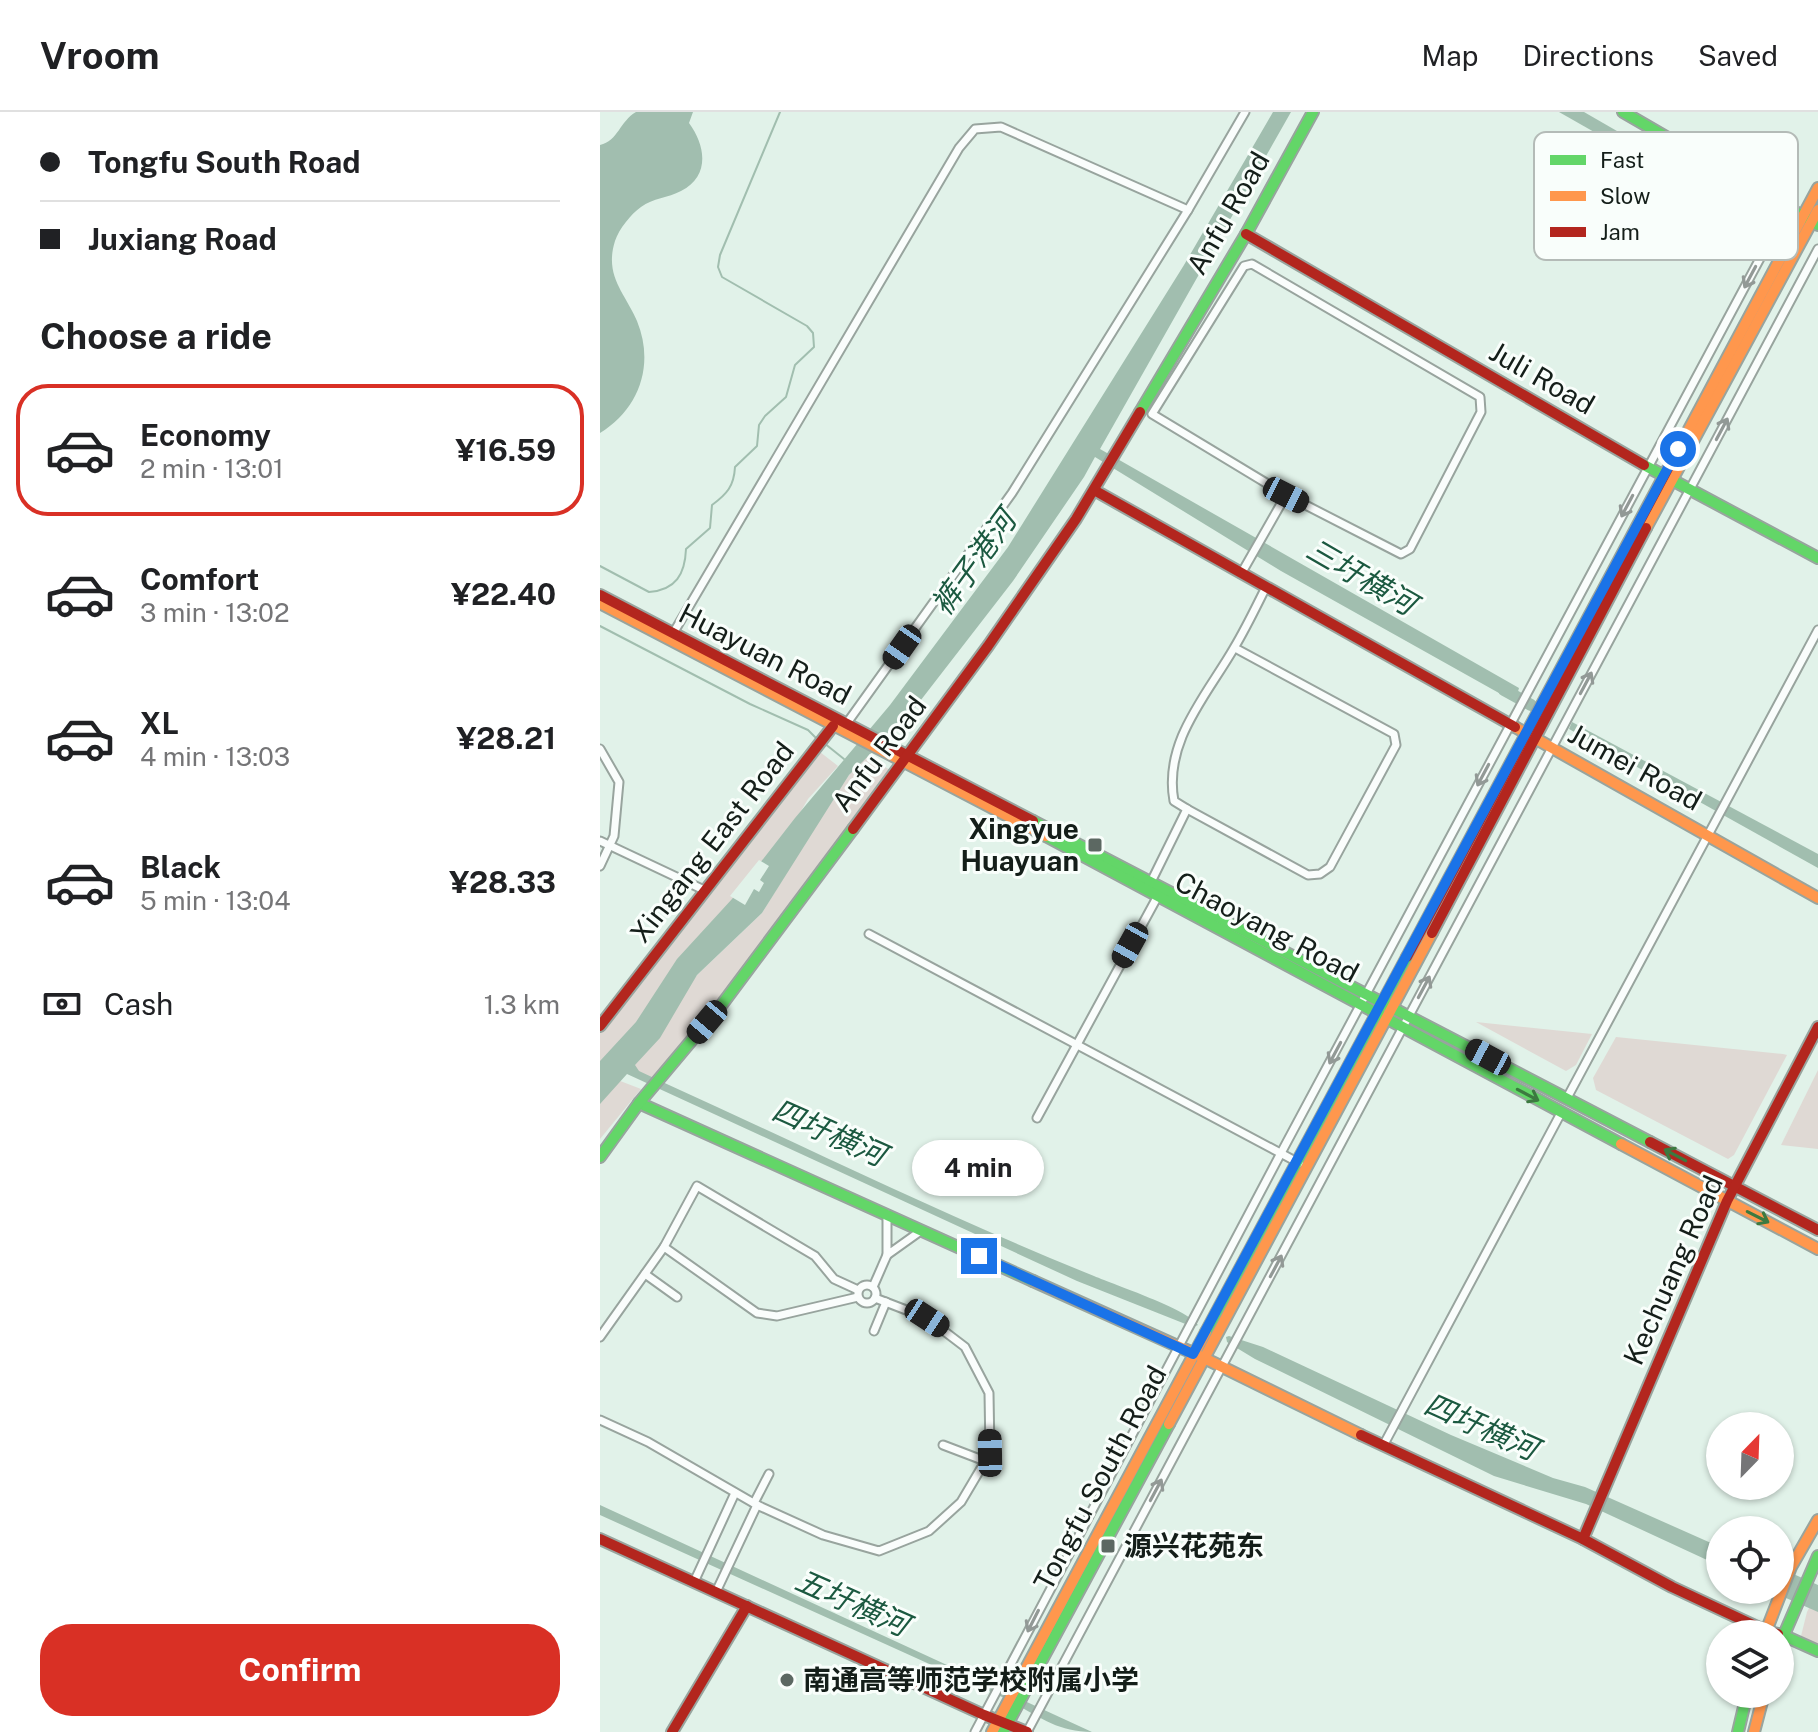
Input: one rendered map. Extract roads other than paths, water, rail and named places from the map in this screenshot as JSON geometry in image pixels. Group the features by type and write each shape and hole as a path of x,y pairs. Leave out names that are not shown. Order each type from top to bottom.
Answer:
{"street":[{"path":"847,723 1012,493 1188,210 1245,112"},
{"name":"Anfu Road","path":"600,1157 639,1103 723,1003 988,646 1109,466 1246,234 1313,112"},
{"path":"1623,112 1657,132"},
{"path":"672,636 959,148 975,129 1001,127 1188,210"},
{"name":"Tongfu South Road","path":"1811,221 1818,188"},
{"name":"Tongfu South Road","path":"1798,244 1818,210"},
{"name":"Juli Road","path":"1246,234 1648,467 1818,558"},
{"path":"600,1539 984,1715 1001,1728 1027,1732 1818,249"},
{"path":"975,1732 1759,260"},
{"name":"Tongfu South Road","path":"1198,1356 1308,1167 1387,1004 1668,477 1789,260"},
{"path":"1252,264 1480,397 1481,412 1410,549 1401,554 1286,495 1152,414 1244,266 1252,264"},
{"name":"Jumei Road","path":"1094,490 1818,898"},
{"path":"1241,574 1286,495"},
{"path":"1235,648 1394,734 1396,745 1330,867 1320,874 1308,875 1174,801 1179,744 1191,716 1235,648 1266,587"},
{"name":"Huayuan Road","path":"600,595 833,726 857,734 906,759"},
{"name":"Huayuan Road","path":"600,603 847,723 857,734"},
{"path":"1567,1098 1818,630"},
{"name":"Xingang East Road","path":"600,1026 833,726"},
{"path":"600,749 619,782 614,836 600,866"},
{"name":"Chaoyang Road","path":"906,759 1149,885 1403,1028 1818,1249"},
{"path":"1149,885 1187,809"},
{"path":"600,841 704,890"},
{"path":"1037,1118 1160,891"},
{"name":"Chaoyang Road","path":"1160,891 1409,1015 1818,1230"},
{"path":"869,934 1308,1167"},
{"name":"Tongfu South Road","path":"1001,1728 1297,1162 1381,1016"},
{"name":"Kechuang Road","path":"1583,1539 1727,1201 1818,1027"},
{"path":"639,1103 1222,1367 1583,1539 1739,1620"},
{"path":"1383,1446 1561,1113"},
{"path":"600,1337 664,1247 697,1186 815,1256 834,1279 858,1294 862,1302 868,1303 875,1298"},
{"path":"875,1298 873,1287 887,1255 887,1214"},
{"path":"887,1255 922,1230"},
{"path":"664,1247 757,1313 777,1316 858,1294 864,1285 873,1287"},
{"path":"645,1274 677,1297"},
{"path":"600,1420 648,1442 755,1504 823,1535 879,1551 929,1531 961,1502 990,1453 989,1393 965,1347 927,1318 875,1298"},
{"path":"874,1331 886,1302"},
{"path":"943,1445 985,1461"},
{"path":"716,1592 769,1474"},
{"path":"694,1582 735,1493"},
{"path":"1770,1620 1791,1567 1818,1520"},
{"path":"1788,1620 1818,1556"},
{"path":"672,1732 747,1606"},
{"path":"1794,1642 1818,1651"},
{"path":"1738,1732 1744,1708"},
{"path":"1754,1732 1760,1708"}],"waterway":[{"path":"600,566 649,592 666,588 677,579 684,566 686,549 710,528 712,505 729,489 735,467 757,446 759,425 786,397 795,365 814,347 813,333 807,326 722,277 718,267 720,255 780,112"},
{"path":"600,626 750,704 808,730 818,740"},
{"name":"三圩横河","path":"1504,690 1531,705"},
{"path":"824,743 844,759"}],"place":[{"name":"Xingyue Huayuan","path":"1095,845"},
{"name":"源兴花苑东","path":"1108,1546"},
{"name":"南通高等师范学校附属小学","path":"787,1680"}],"water label":[{"name":"裤子港河","path":"974,563"},
{"name":"四圩横河","path":"829,1133"},
{"name":"四圩横河","path":"1481,1427"},
{"name":"五圩横河","path":"852,1603"}]}
